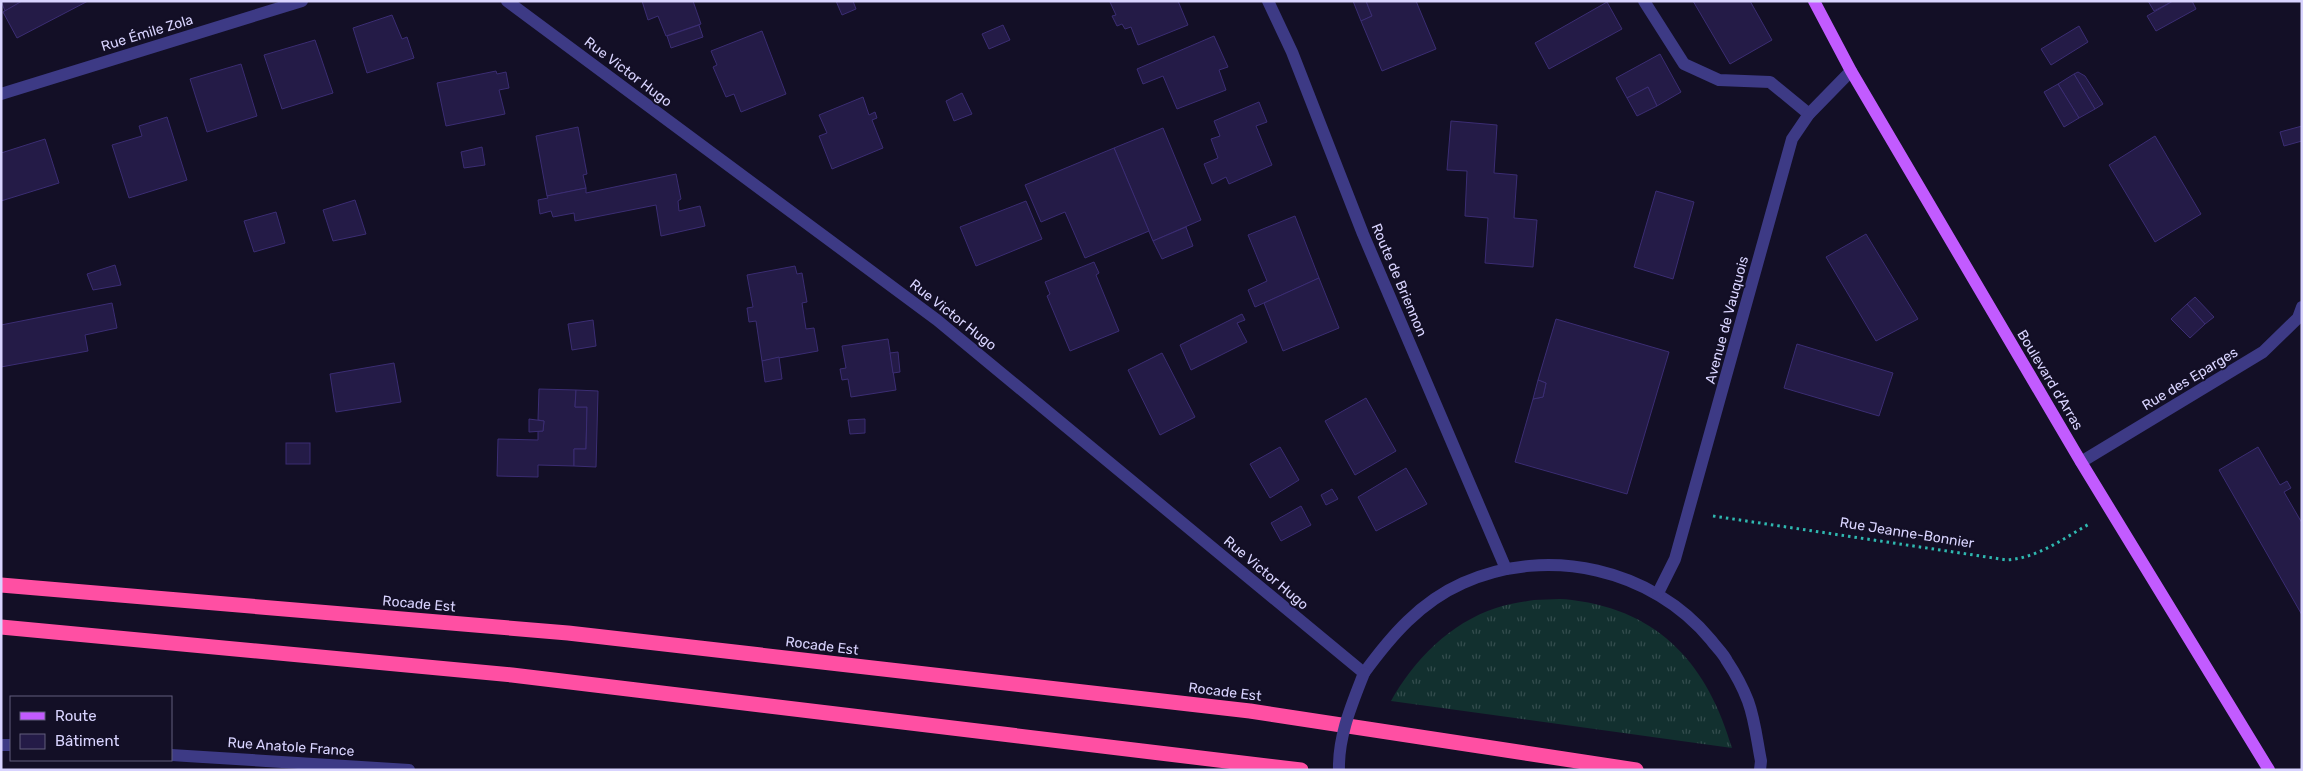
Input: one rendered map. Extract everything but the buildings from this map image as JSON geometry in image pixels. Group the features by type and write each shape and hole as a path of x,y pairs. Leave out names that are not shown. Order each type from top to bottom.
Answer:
{"highway":[{"name":"Rocade Est","path":"1,586 578,634 1250,711 1636,770"},
{"path":"1,627 512,676 1301,770"}],"main road":[{"name":"Boulevard d'Arras","path":"1814,1 1851,71 2081,462 2269,770"}],"street":[{"name":"Rue Émile Zola","path":"1,94 302,1"},
{"name":"Rue Victor Hugo","path":"507,1 937,320 1364,673"},
{"name":"Route de Briennon","path":"1268,1 1292,52 1363,234 1506,569"},
{"path":"1644,1 1684,64 1719,80 1770,82 1809,114"},
{"name":"Avenue de Vauquois","path":"1658,593 1675,559 1792,139 1809,114 1851,71"},
{"name":"Rue des Eparges","path":"2081,462 2263,352 2298,318 2302,307"},
{"path":"1340,770 1339,759 1348,714 1364,673 1392,635 1425,605 1463,583 1506,569 1558,564 1610,572 1658,593 1696,622 1727,659 1748,702 1761,761 1760,770"},
{"name":"Rue Anatole France","path":"172,755 238,764 409,770"}],"path":[{"name":"Rue Jeanne-Bonnier","path":"1688,512 2007,560 2022,559 2036,554 2111,511"}],"green space":[{"path":"1567,599 1603,606 1631,616 1655,630 1676,647 1694,668 1709,692 1722,719 1732,748 1391,701 1422,658 1463,623 1496,608 1534,600"}]}
